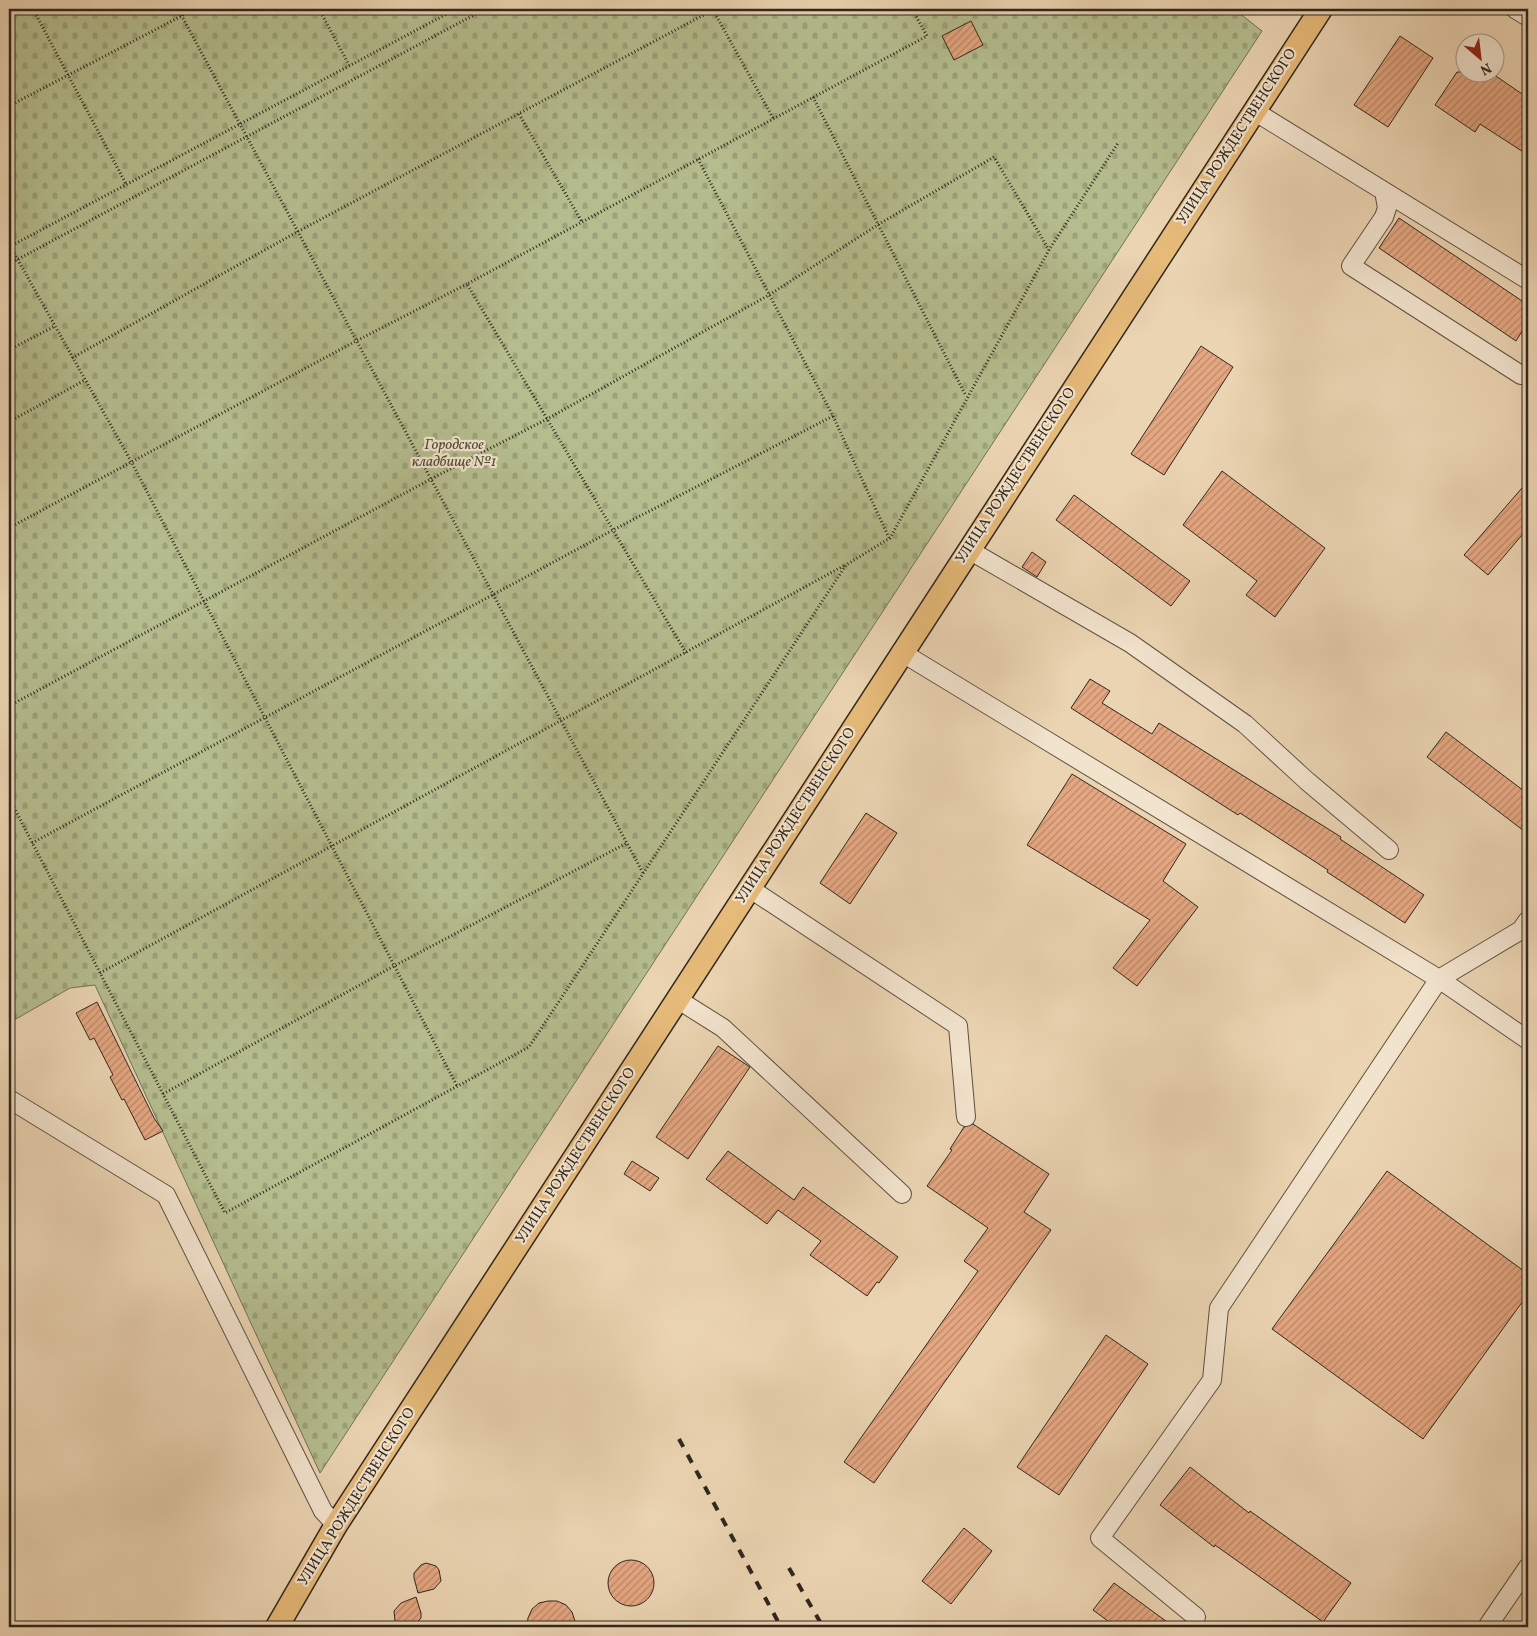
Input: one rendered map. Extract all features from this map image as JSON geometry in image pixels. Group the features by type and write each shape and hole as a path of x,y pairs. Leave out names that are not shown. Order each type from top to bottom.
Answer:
{"main road":[{"name":"УЛИЦА РОЖДЕСТВЕНСКОГО","path":"278,1627 336,1525 1320,9"}],"street":[{"path":"1514,9 1528,17"},
{"path":"1254,111 1528,280"},
{"path":"1384,191 1386,208 1384,217 1351,266 1521,376"},
{"path":"968,550 1130,643 1245,724 1307,781 1389,850"},
{"path":"902,652 1439,979 1528,1040"},
{"path":"749,888 958,1026 966,1116"},
{"path":"1196,1617 1100,1538 1212,1380 1219,1308 1439,979 1521,930 1528,920"},
{"path":"677,999 723,1028 902,1194"},
{"path":"9,1099 166,1195 323,1511 336,1525"},
{"path":"1486,1627 1528,1567"}],"path":[{"path":"33,9 126,184"},
{"path":"178,9 643,873"},
{"path":"9,106 195,9"},
{"path":"319,9 349,65"},
{"path":"456,9 9,246 132,463 457,1086"},
{"path":"9,264 485,9"},
{"path":"72,358 298,232 713,9 773,118"},
{"path":"9,528 356,341 467,284 926,36 912,9"},
{"path":"813,97 966,397"},
{"path":"519,114 582,222"},
{"path":"100,973 846,565 890,538 966,397 1049,250 1118,143"},
{"path":"9,706 431,479 547,419 769,296 879,224 994,157 1049,250"},
{"path":"698,159 833,416 890,538"},
{"path":"467,284 686,653"},
{"path":"9,350 55,326"},
{"path":"9,422 85,380"},
{"path":"32,843 494,596 613,530 833,416"},
{"path":"9,798 225,1213 529,1047 846,565"},
{"path":"163,1094 394,966 627,843"}],"green space":[{"name":"Городское кладбище №1","path":"9,9 1234,9 1262,31 320,1473 95,985 70,988 9,1023"}],"building":[{"path":"971,21 983,45 954,60 942,36"},
{"path":"1400,36 1433,58 1388,127 1354,105"},
{"path":"1454,76 1454,82 1504,82 1528,98 1528,155 1480,124 1475,132 1435,105"},
{"path":"1399,218 1528,305 1528,322 1516,341 1379,248"},
{"path":"1201,346 1233,367 1164,475 1131,454"},
{"path":"1222,471 1325,548 1275,617 1246,595 1257,581 1183,525"},
{"path":"1528,481 1528,528 1488,575 1464,555"},
{"path":"1074,495 1190,581 1171,606 1056,520"},
{"path":"1032,552 1046,562 1037,577 1022,567"},
{"path":"1090,679 1110,691 1102,703 1152,734 1159,723 1341,837 1340,839 1424,895 1405,923 1240,813 1238,815 1071,708"},
{"path":"1446,732 1528,794 1528,834 1427,757"},
{"path":"1072,774 1186,844 1163,881 1198,907 1137,986 1113,968 1150,920 1027,845"},
{"path":"866,813 897,833 850,904 820,883"},
{"path":"97,1002 154,1118 163,1131 145,1140 124,1099 122,1100 110,1077 113,1075 94,1038 90,1040 76,1013"},
{"path":"718,1046 750,1067 688,1159 656,1137"},
{"path":"973,1124 1049,1174 1024,1212 1051,1230 874,1483 844,1462 978,1271 964,1261 988,1228 927,1186 952,1150 950,1149 964,1127"},
{"path":"728,1151 794,1200 803,1187 898,1257 867,1296 810,1255 821,1241 778,1210 767,1224 706,1179"},
{"path":"632,1161 659,1178 650,1191 624,1174"},
{"path":"1387,1171 1528,1274 1528,1294 1423,1439 1272,1329"},
{"path":"1106,1335 1148,1364 1059,1495 1017,1467"},
{"path":"1190,1467 1249,1513 1250,1511 1351,1583 1323,1622 1215,1545 1214,1547 1160,1505"},
{"path":"964,1528 992,1551 951,1604 922,1581"},
{"path":"636,1560 648,1566 653,1574 653,1592 648,1600 640,1605 626,1606 614,1600 609,1592 608,1578 614,1566 622,1561"},
{"path":"426,1563 436,1566 439,1570 441,1581 434,1589 418,1593 414,1573 421,1565"},
{"path":"1114,1583 1174,1627 1116,1627 1093,1610"},
{"path":"416,1597 421,1618 413,1627 402,1627 395,1621 394,1611 401,1603"},
{"path":"557,1601 566,1605 572,1612 577,1627 527,1627 532,1609 539,1603"}],"railway":[{"path":"679,1439 781,1627"},
{"path":"789,1568 823,1627"}]}
